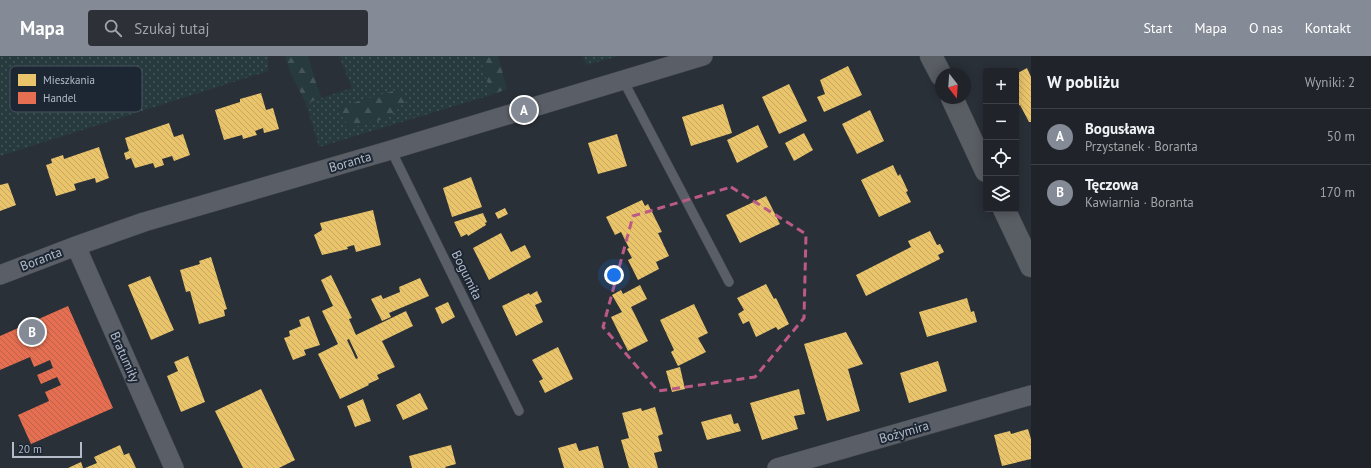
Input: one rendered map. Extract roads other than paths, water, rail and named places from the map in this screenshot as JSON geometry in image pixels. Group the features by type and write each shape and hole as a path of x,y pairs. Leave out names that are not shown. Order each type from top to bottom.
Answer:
{"street":[{"name":"Boranta","path":"0,275 144,222 391,150 703,56"},
{"path":"931,56 937,68"},
{"path":"955,104 983,164"},
{"path":"1005,212 1031,266"},
{"name":"Bratumiły","path":"76,246 174,468"},
{"name":"Bożymira","path":"777,468 1031,395"}],"lane":[{"path":"623,80 729,282"},
{"name":"Bogumiła","path":"391,150 519,411"}],"place":[{"name":"Bogusława","path":"524,110"},
{"name":"Tęczowa","path":"32,332"}]}
